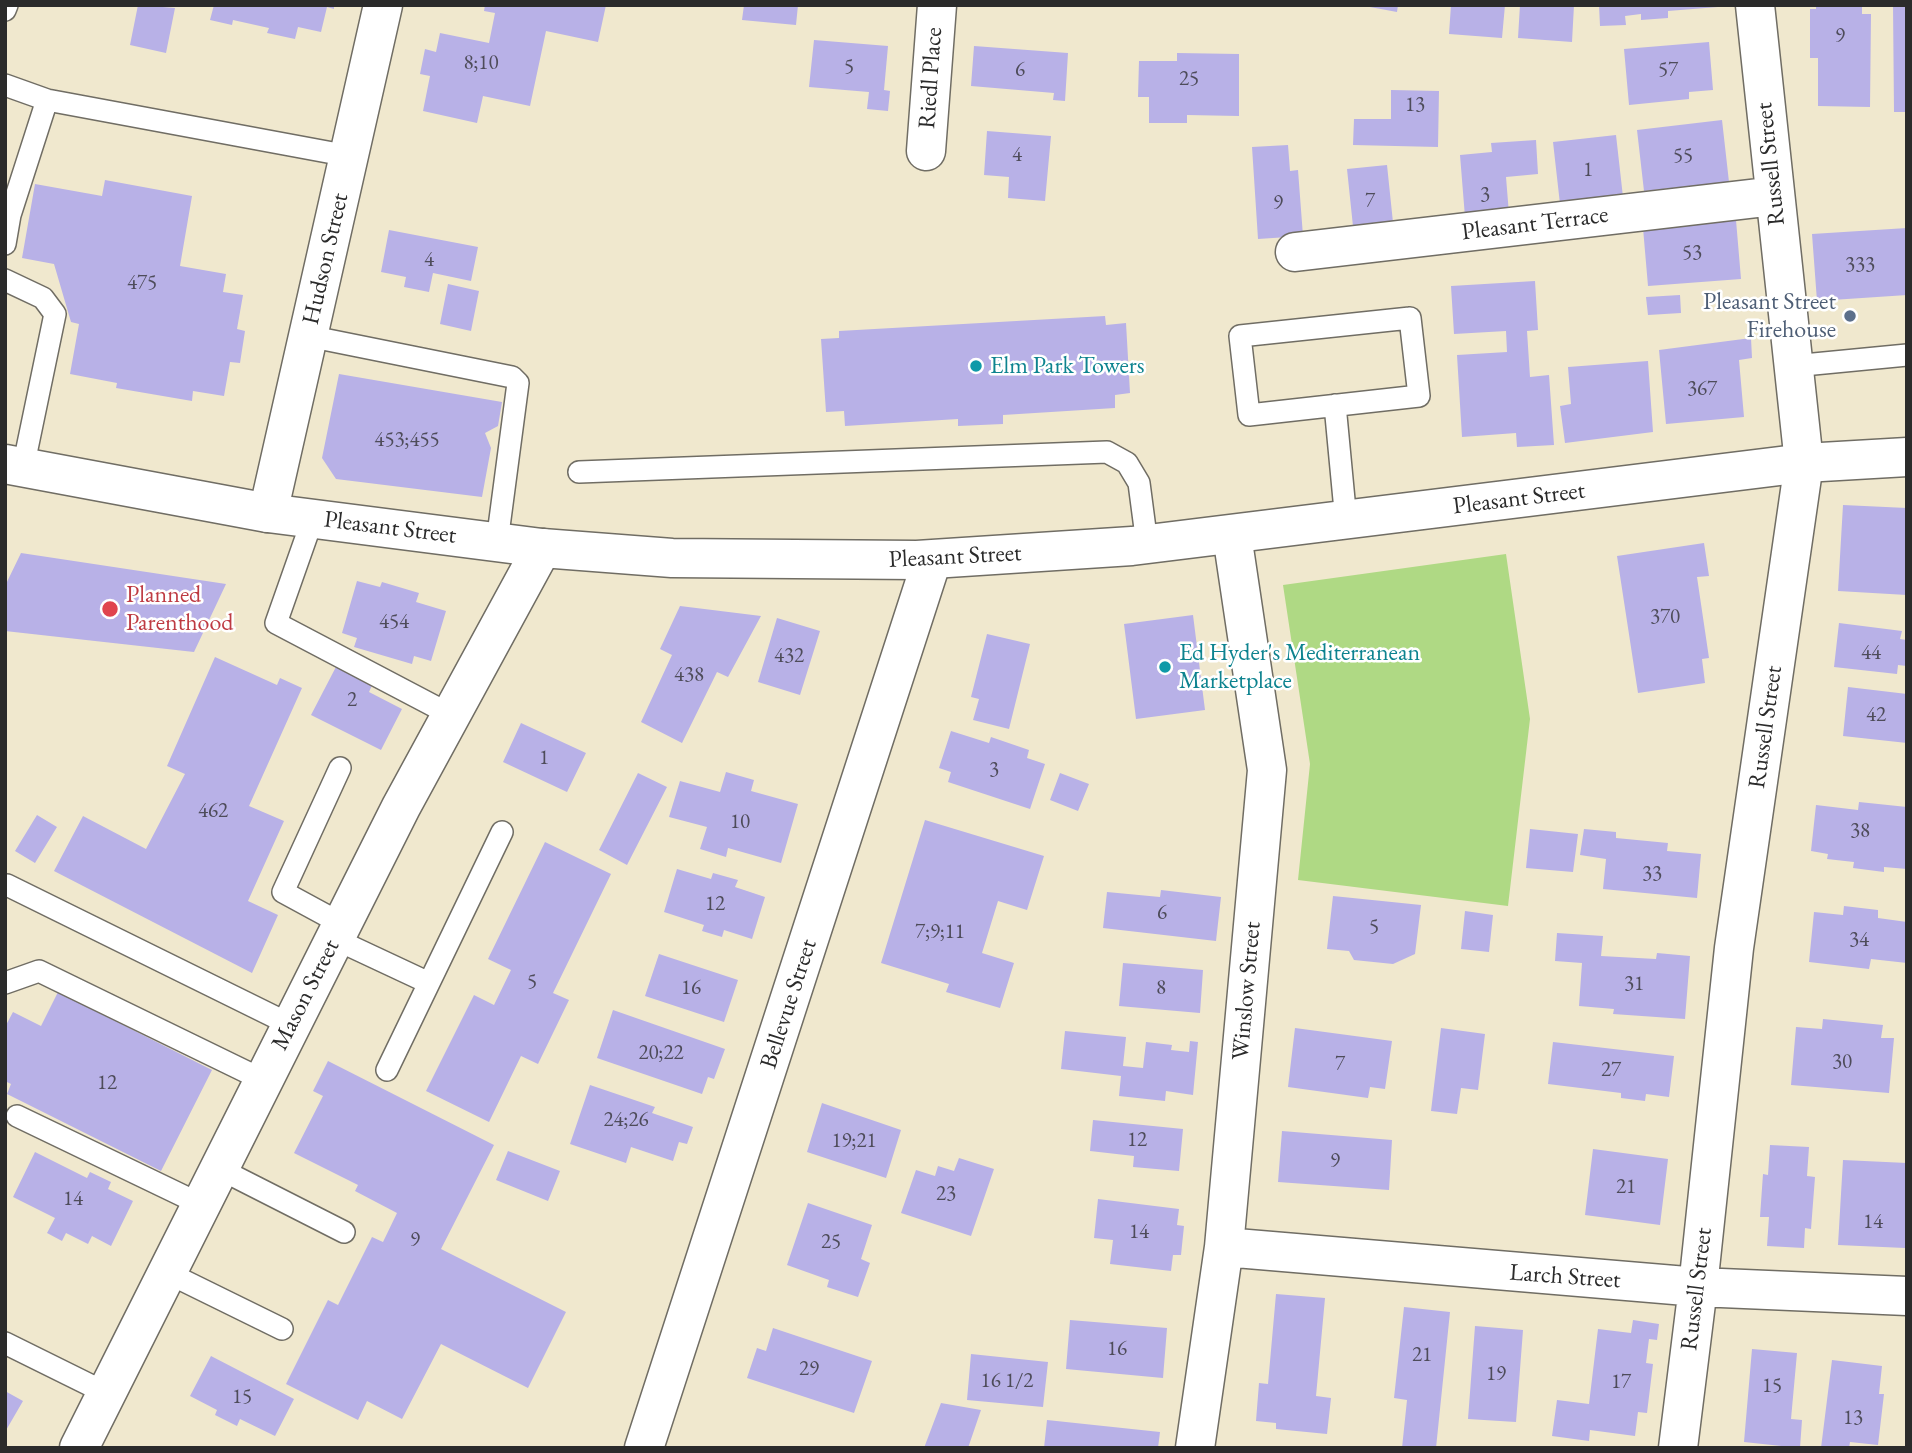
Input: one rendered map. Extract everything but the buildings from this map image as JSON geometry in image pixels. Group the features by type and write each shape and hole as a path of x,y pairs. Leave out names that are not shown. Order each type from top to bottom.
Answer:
{"street":[{"name":"Hudson Street","path":"268,513 383,5"},
{"name":"Riedl Place","path":"926,152 937,5"},
{"name":"Russell Street","path":"1678,1448 1734,947 1804,463 1755,5"},
{"name":"Pleasant Terrace","path":"1295,253 1775,196"},
{"name":"Pleasant Street","path":"14,466 268,513 542,548 672,558 932,560 1233,535 1804,463 1907,457"},
{"name":"Winslow Street","path":"1195,1448 1224,1247 1267,770 1233,535"},
{"name":"Mason Street","path":"79,1448 338,931 542,548"},
{"name":"Bellevue Street","path":"644,1448 932,560"},
{"name":"Larch Street","path":"1224,1247 1698,1287 1907,1296"}],"lane":[{"path":"5,85 47,100 349,156"},
{"path":"5,244 10,215 47,100"},
{"path":"5,280 43,298 55,314 14,466"},
{"path":"1410,318 1419,397 1335,405 1249,415 1240,336 1410,318"},
{"path":"308,336 512,377 518,383 497,542"},
{"path":"1793,366 1907,355"},
{"path":"1335,405 1346,521"},
{"path":"579,472 1107,452 1127,463 1139,483 1147,544"},
{"path":"313,518 276,622 451,715"},
{"path":"340,768 283,892 338,931 429,983"},
{"path":"387,1070 502,832"},
{"path":"7,885 291,1025"},
{"path":"5,983 39,971 263,1080"},
{"path":"17,1116 200,1205"},
{"path":"218,1168 344,1232"},
{"path":"166,1272 282,1329"},
{"path":"5,1343 106,1393"}],"green space":[{"path":"1506,554 1530,719 1508,906 1298,880 1310,764 1283,585"}],"place":[{"name":"Pleasant Street Firehouse","path":"1850,316"},
{"name":"Elm Park Towers","path":"976,366"},
{"name":"Planned Parenthood","path":"110,609"},
{"name":"Ed Hyder's Mediterranean Marketplace","path":"1165,667"}]}
